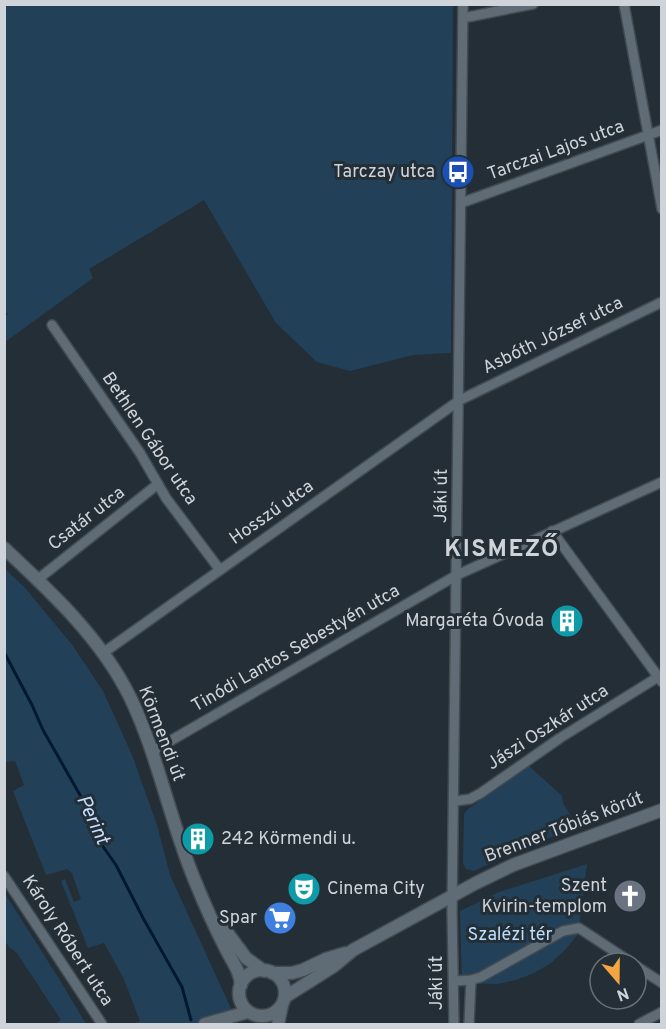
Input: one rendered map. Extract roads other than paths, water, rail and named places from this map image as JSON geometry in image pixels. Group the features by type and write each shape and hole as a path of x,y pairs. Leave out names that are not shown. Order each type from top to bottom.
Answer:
{"street":[{"name":"Jáki út","path":"454,1024 453,895 463,4"},
{"path":"463,18 533,4"},
{"path":"624,4 662,209"},
{"name":"Tarczai Lajos utca","path":"462,203 662,130"},
{"name":"Asbóth József utca","path":"460,400 662,302"},
{"name":"Bethlen Gábor utca","path":"52,325 140,453 158,484 220,570"},
{"name":"Hosszú utca","path":"104,653 460,400"},
{"name":"Tinódi Lantos Sebestyén utca","path":"151,752 457,575 662,482"},
{"name":"Csatár utca","path":"37,580 158,484"},
{"path":"552,531 660,679"},
{"name":"Körmendi út","path":"4,548 86,631 104,653 130,696 190,868 221,940 236,967 240,990"},
{"name":"Jászi Oszkár utca","path":"455,801 470,799 481,793 560,738 660,679"},
{"name":"Brenner Tóbiás körút","path":"268,972 291,973 303,970 353,950 513,864 662,810"},
{"name":"Károly Róbert utca","path":"4,876 102,1024"},
{"name":"Körmendi út","path":"204,900 246,958 268,972"},
{"path":"454,981 481,977 563,931 579,928 615,951"},
{"name":"Brenner Tóbiás körút","path":"283,1001 353,950"},
{"path":"214,1020 229,1009 250,974 268,972 283,984 283,1001 278,1024"},
{"path":"648,974 662,983"},
{"name":"Jáki út","path":"469,1024 471,980"},
{"path":"240,990 242,1005 254,1017"},
{"path":"214,1020 271,1015 283,1001"},
{"path":"639,1024 662,1012"}],"waterway":[{"name":"Perint","path":"4,652 43,730 84,802 97,838 116,865 182,987 191,1020"}],"place":[{"name":"Tarczay utca","path":"458,172"},
{"name":"Margaréta Óvoda","path":"567,621"},
{"name":"242 Körmendi u.","path":"198,839"},
{"name":"Cinema City","path":"304,889"},
{"name":"Szent Kvirin-templom","path":"630,896"},
{"name":"Spar","path":"280,918"}],"district":[{"name":"KISMEZŐ","path":"502,550"}],"park label":[{"name":"Szalézi tér","path":"510,935"}]}
